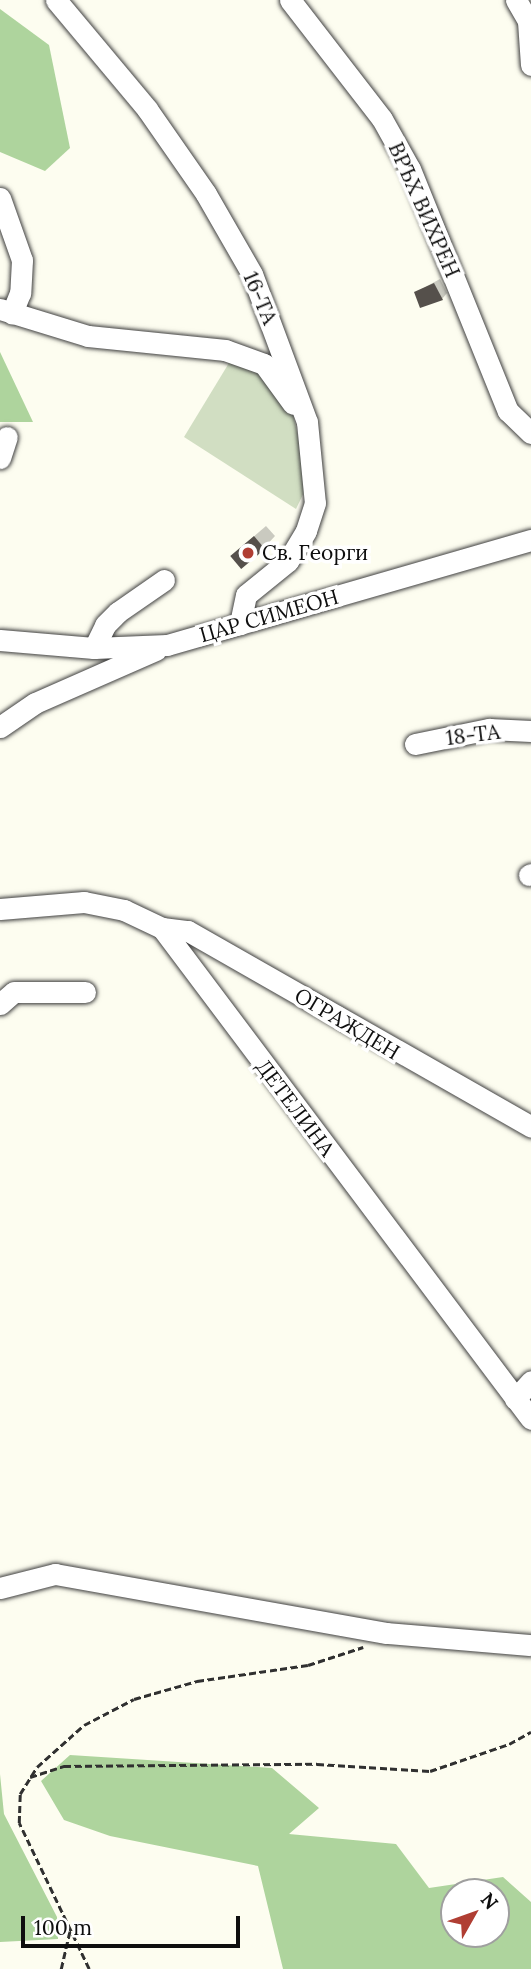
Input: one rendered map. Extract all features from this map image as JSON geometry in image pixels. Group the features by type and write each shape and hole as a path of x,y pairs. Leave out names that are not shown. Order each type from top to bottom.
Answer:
{"street":[{"name":"16-ТА","path":"56,0 147,109 206,194 252,274 307,422 315,503 306,531 288,561 246,595 240,624"},
{"name":"ВРЪХ ВИХРЕН","path":"290,0 382,118 404,159 509,411 531,433"},
{"path":"516,0 527,21 531,65"},
{"path":"0,198 22,260 20,293 6,311 88,336 225,349 264,364 307,422"},
{"path":"0,458 7,437"},
{"name":"ЦАР СИМЕОН","path":"0,640 94,648 167,645 531,540"},
{"path":"94,648 105,625 118,612 164,580"},
{"path":"0,727 35,703 167,645"},
{"name":"18-ТА","path":"415,744 489,729 531,731"},
{"name":"ДЕТЕЛИНА","path":"0,909 84,902 124,910 162,928 531,1419"},
{"name":"ОГРАЖДЕН","path":"162,928 188,931 531,1127"},
{"path":"0,1004 14,992 85,992"},
{"path":"515,1399 531,1381"},
{"path":"0,1588 55,1574 387,1633 531,1645"}],"path":[{"path":"89,1969 19,1823 20,1794 30,1777 63,1740 134,1699 197,1681 308,1665 368,1646 387,1633"},
{"path":"30,1777 64,1766 317,1765 430,1771 509,1744 531,1732"},
{"path":"61,1969 70,1930"}],"green space":[{"path":"0,9 49,45 70,148 45,171 0,152"},
{"path":"0,352 33,422 0,422"},
{"path":"232,358 258,371 293,414 308,484 296,509 184,437"},
{"path":"70,1755 272,1768 319,1808 289,1834 396,1844 429,1888 440,1886 440,1948 510,1948 510,1883 531,1902 531,1969 283,1969 258,1866 110,1836 64,1820 41,1781"},
{"path":"0,1774 4,1814 57,1917 58,1939 0,1942"}],"building":[{"path":"434,283 443,300 420,308 414,292"},
{"name":"Св. Георги","path":"254,536 265,549 241,569 230,556"}],"place":[{"name":"Св. Георги","path":"248,553"}]}
